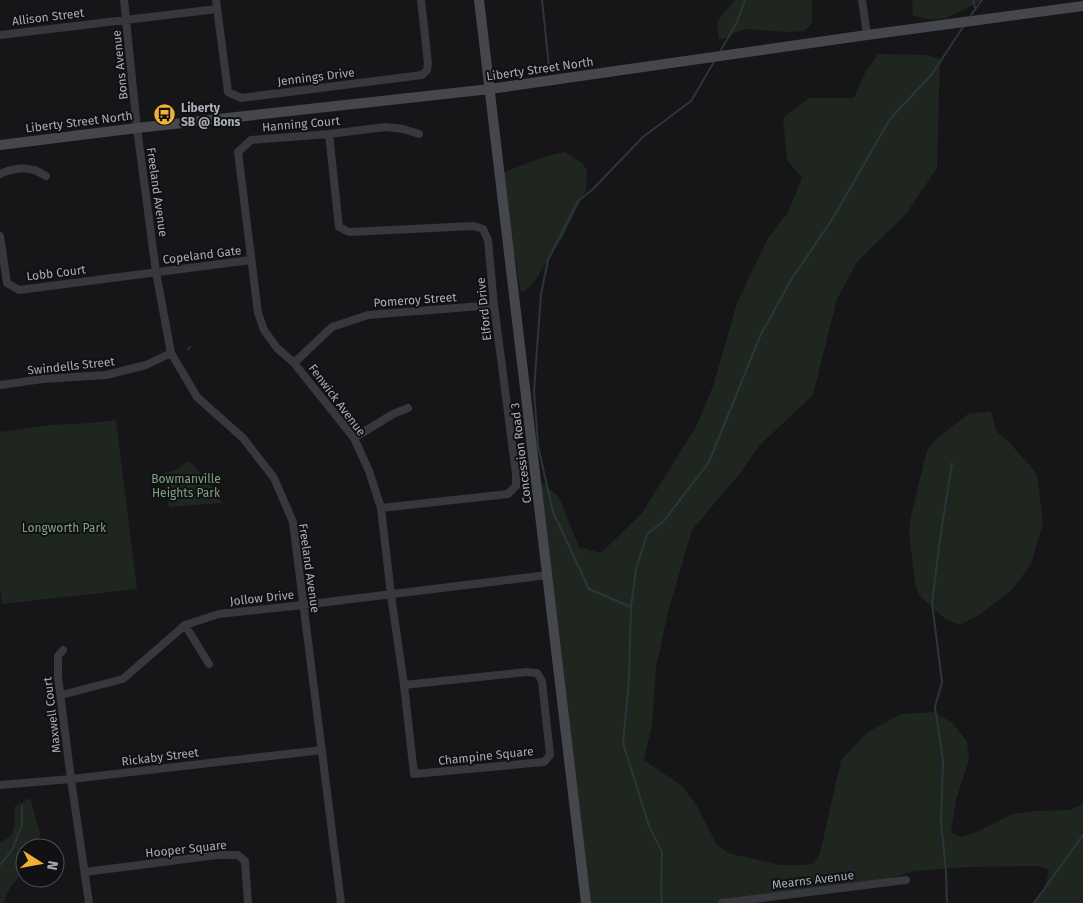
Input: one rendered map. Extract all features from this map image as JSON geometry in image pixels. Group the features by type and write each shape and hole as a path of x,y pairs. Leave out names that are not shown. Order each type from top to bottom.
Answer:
{"main road":[{"name":"Concession Road 3","path":"479,0 586,903"},
{"name":"Liberty Street North","path":"0,145 490,89 1083,6"}],"street":[{"name":"Bons Avenue","path":"124,0 137,128"},
{"name":"Jennings Drive","path":"216,0 228,92 241,98 422,75 427,70 428,63 420,0"},
{"path":"862,0 866,35"},
{"name":"Allison Street","path":"0,34 217,9"},
{"name":"Hanning Court","path":"251,260 238,152 251,140 329,134 386,127 403,129 419,134"},
{"name":"Freeland Avenue","path":"137,128 156,272 171,353 197,397 243,438 274,478 293,522 341,903"},
{"name":"Elford Drive","path":"329,134 339,227 349,232 474,226 483,229 488,240 516,486 508,494 381,508"},
{"path":"0,174 12,170 29,169 46,176"},
{"name":"Lobb Court","path":"0,236 7,283 19,290 156,272"},
{"name":"Copeland Gate","path":"156,272 251,260"},
{"name":"Fenwick Avenue","path":"251,260 258,313 264,330 277,348 294,363 354,438 369,471 381,508 391,594"},
{"name":"Pomeroy Street","path":"294,363 332,327 368,315 494,305"},
{"name":"Swindells Street","path":"0,385 43,379 106,375 146,364 171,353"},
{"path":"354,438 393,414 408,408"},
{"name":"Jollow Drive","path":"61,695 123,679 185,625 219,614 548,576"},
{"name":"Champine Square","path":"391,594 414,774 544,762 550,755 542,681 537,673 527,672 404,685"},
{"path":"185,625 209,664"},
{"name":"Maxwell Court","path":"63,650 58,656 58,677 71,779"},
{"name":"Rickaby Street","path":"0,785 71,779 322,750"},
{"path":"71,779 90,903"},
{"name":"Hooper Square","path":"85,872 217,855 238,855 245,860 248,903"},
{"name":"Mearns Avenue","path":"722,903 906,880"}],"green space":[{"path":"735,0 812,0 812,23 804,31 786,32 746,29 724,39 719,39 717,24 720,17"},
{"path":"912,0 983,0 947,18 931,19 913,16"},
{"path":"878,54 926,55 940,59 937,168 906,214 857,262 837,299 813,395 760,445 738,476 692,530 668,612 656,668 652,725 644,760 682,786 697,806 717,845 728,853 781,865 807,865 814,863 820,853 841,760 868,732 901,714 935,712 952,723 967,741 969,760 956,800 951,832 961,837 977,832 1012,814 1032,811 1069,810 1083,804 1083,903 1033,903 1045,887 1049,870 1039,866 967,867 915,871 887,879 746,903 588,903 541,482 559,497 579,547 601,553 642,513 696,427 713,386 737,303 768,238 788,212 802,178 787,160 783,118 809,98 854,98 865,73"},
{"path":"565,152 582,163 587,170 586,190 563,237 531,286 521,293 500,174 546,156"},
{"path":"991,411 996,431 1007,440 1037,474 1043,523 1031,564 1013,589 982,613 960,625 944,618 919,595 915,583 909,533 911,516 927,451 936,439 968,414"},
{"name":"Longworth Park","path":"116,420 137,589 2,604 0,588 0,432 50,425"},
{"name":"Bowmanville Heights Park","path":"189,461 208,481 222,503 169,507 164,473 174,471"},
{"path":"30,798 40,833 39,838 15,838 15,881 9,889 4,903 0,903 0,842 10,836 14,828 15,806"}],"waterway":[{"path":"542,0 549,66"},
{"path":"721,50 737,22 745,0"},
{"path":"973,0 975,8"},
{"path":"971,15 982,0"},
{"path":"662,903 662,852 649,826 623,743 629,679 631,607 636,569 647,534 663,522 709,462 761,334 791,280 833,218 890,119 932,74 963,27"},
{"path":"631,607 589,589 553,512 538,446 534,391 541,294 548,260 578,201 592,190 643,137 691,101 714,62"},
{"path":"947,903 941,821 943,761 935,707 942,682 932,603 952,463"},
{"path":"0,865 12,850 22,825 22,806"},
{"path":"1034,903 1083,835"}],"place":[{"name":"Liberty SB @ Bons","path":"165,115"}]}
